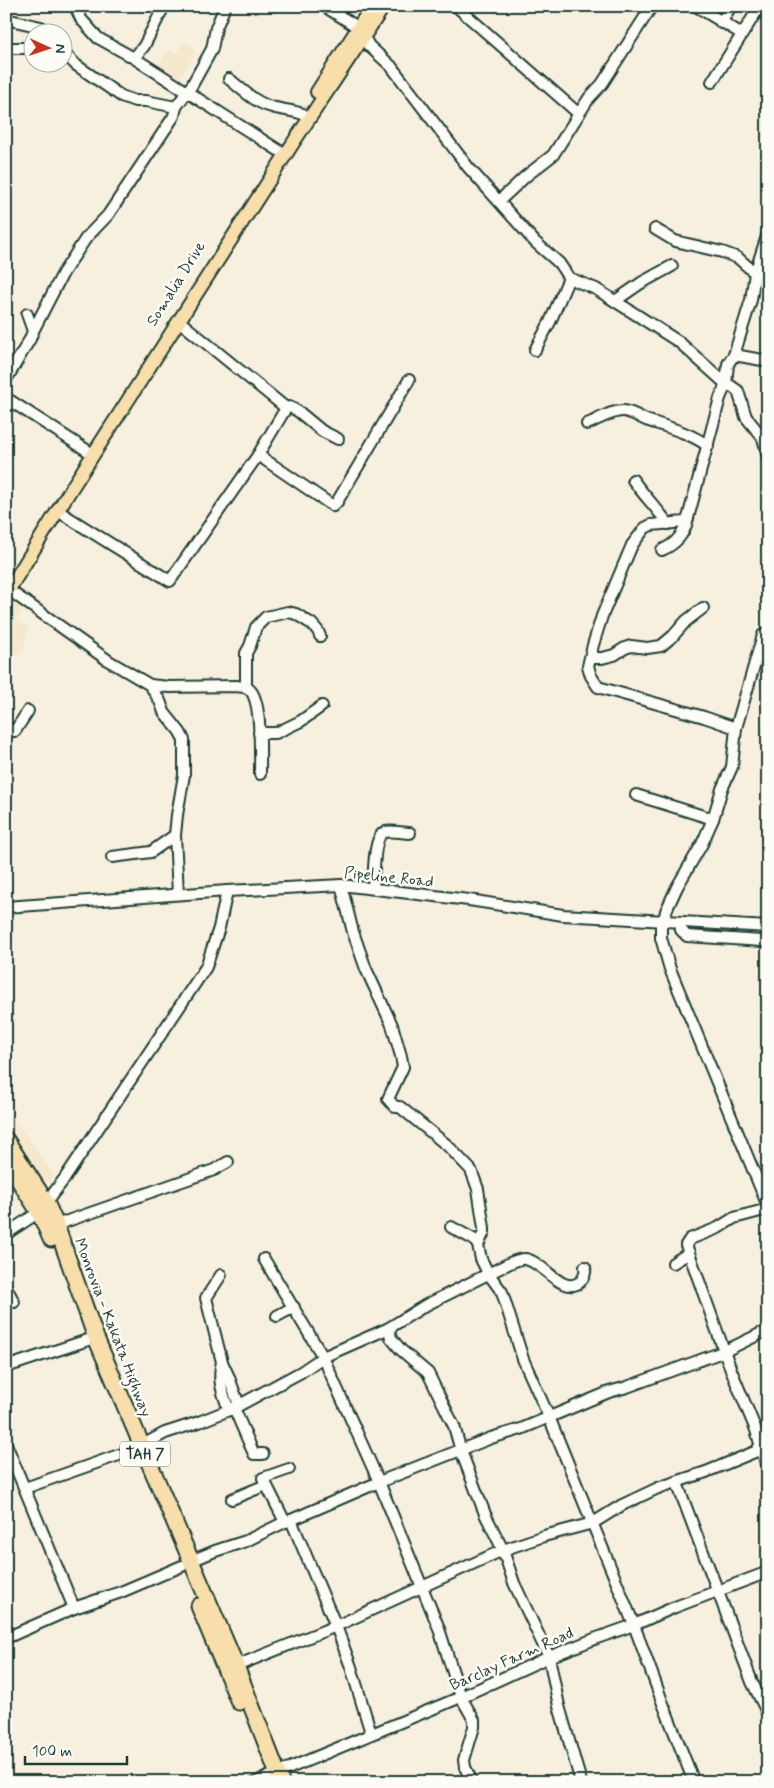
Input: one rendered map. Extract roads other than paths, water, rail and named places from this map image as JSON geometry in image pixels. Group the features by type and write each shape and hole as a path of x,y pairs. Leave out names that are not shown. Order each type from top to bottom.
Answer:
{"highway":[{"name":"Monrovia - Kakata Highway","path":"6,1140 43,1207 88,1340 137,1448 186,1564 226,1670 271,1779"},
{"name":"Monrovia - Kakata Highway","path":"6,1160 56,1225 137,1448"},
{"name":"Monrovia - Kakata Highway","path":"186,1564 236,1666 271,1779"}],"main road":[{"name":"Somalia Drive","path":"7,588 294,140 361,33 372,6"},
{"path":"361,33 384,6"},
{"name":"Somalia Drive","path":"7,588 88,451 278,150 361,33"}],"street":[{"path":"76,6 81,19 98,38 134,58 278,150"},
{"path":"134,58 144,46 164,6"},
{"path":"6,380 30,339 63,273 86,238 108,214 132,181 174,116 176,107 212,49 216,28 225,6"},
{"path":"324,6 361,33 369,46 391,66 468,167 534,242 559,263 570,278 583,282 679,342 726,384 738,391 746,417 764,430 767,468"},
{"path":"456,6 579,114"},
{"path":"499,201 526,176 553,155 589,98 602,84 652,6"},
{"path":"696,6 721,23 742,34"},
{"path":"721,23 730,6"},
{"path":"712,82 760,6"},
{"path":"6,20 22,23"},
{"path":"6,48 22,48"},
{"path":"72,61 121,96 135,101 146,101 176,107"},
{"path":"229,79 250,96 270,107 288,109 302,114"},
{"path":"655,230 675,241 722,252 738,258 755,274"},
{"path":"662,550 678,539 683,532 688,518 720,398 726,384 728,364 734,355 751,300 755,274 768,233"},
{"path":"615,301 641,283 672,266"},
{"path":"536,350 570,278"},
{"path":"27,314 33,331"},
{"path":"179,321 286,408 290,407 299,412 322,431 338,439"},
{"path":"734,355 768,361"},
{"path":"258,455 333,506 338,502 410,380"},
{"path":"6,398 88,451"},
{"path":"58,511 170,581 258,455 286,408"},
{"path":"587,424 612,412 624,411 679,431 700,440 708,446"},
{"path":"633,480 668,524"},
{"path":"688,518 685,522 645,528 632,546 602,616 588,666 591,676 598,687 736,728"},
{"path":"7,588 88,647 137,679 150,685 169,687 246,687 250,690 255,702 259,733 260,774"},
{"path":"591,658 614,655 631,646 647,648 661,646 690,617 703,608"},
{"path":"246,687 246,653 256,627 266,617 288,612 296,614 312,624 320,636"},
{"path":"763,636 736,728 732,767 702,844 677,887 666,911 661,938 670,968 768,1208 734,1218 718,1228 690,1239 686,1245 731,1370 756,1430 768,1470"},
{"path":"150,685 160,701 164,712 184,740 184,775 175,835 178,894"},
{"path":"259,733 276,733 301,721 322,706"},
{"path":"6,727 15,731 28,711"},
{"path":"636,795 713,819"},
{"path":"373,888 377,841 382,833 386,831 410,832"},
{"path":"112,857 152,852 175,835"},
{"path":"341,885 353,932 366,969 392,1025 401,1056 403,1067 388,1100 395,1107 400,1107 448,1146 471,1170 478,1189 484,1228 478,1245"},
{"name":"Pipeline Road","path":"6,907 178,894 341,885 469,900 563,915 768,927"},
{"path":"6,1234 43,1207 152,1050 173,1014 206,967 217,935 227,891"},
{"path":"680,922 681,930 687,936 768,943"},
{"path":"56,1225 214,1170 228,1162"},
{"path":"451,1227 473,1238 478,1245 481,1259 488,1273 502,1292 523,1359 593,1523 694,1782"},
{"path":"673,1263 689,1253"},
{"path":"264,1258 323,1358 379,1482 438,1626 461,1697 474,1720 474,1727 464,1760 472,1782"},
{"path":"25,1488 137,1448 165,1434 234,1408 323,1358 389,1328 426,1305 488,1273 524,1258 539,1264 542,1269 555,1276 564,1285 573,1285 580,1282 586,1272 585,1267"},
{"path":"221,1275 206,1298 222,1362 219,1372 221,1388 234,1408 254,1454 263,1454"},
{"path":"6,1287 14,1302"},
{"path":"277,1316 294,1307"},
{"path":"389,1328 391,1338 396,1344 431,1378 454,1426 461,1451 485,1514 548,1657 554,1688 581,1782"},
{"path":"6,1638 74,1608 120,1592 215,1551 246,1541 379,1482 609,1392 725,1351 768,1330"},
{"path":"6,1367 88,1340"},
{"path":"6,1444 74,1608"},
{"path":"236,1666 336,1626 502,1550 593,1523 622,1505 658,1488 677,1483 757,1451 760,1445"},
{"path":"289,1469 263,1478 288,1521 336,1626 351,1667 371,1733"},
{"path":"677,1483 752,1682 768,1714"},
{"path":"232,1499 266,1485"},
{"name":"Barclay Farm Road","path":"271,1779 371,1733 461,1697 548,1657 768,1572"}]}
